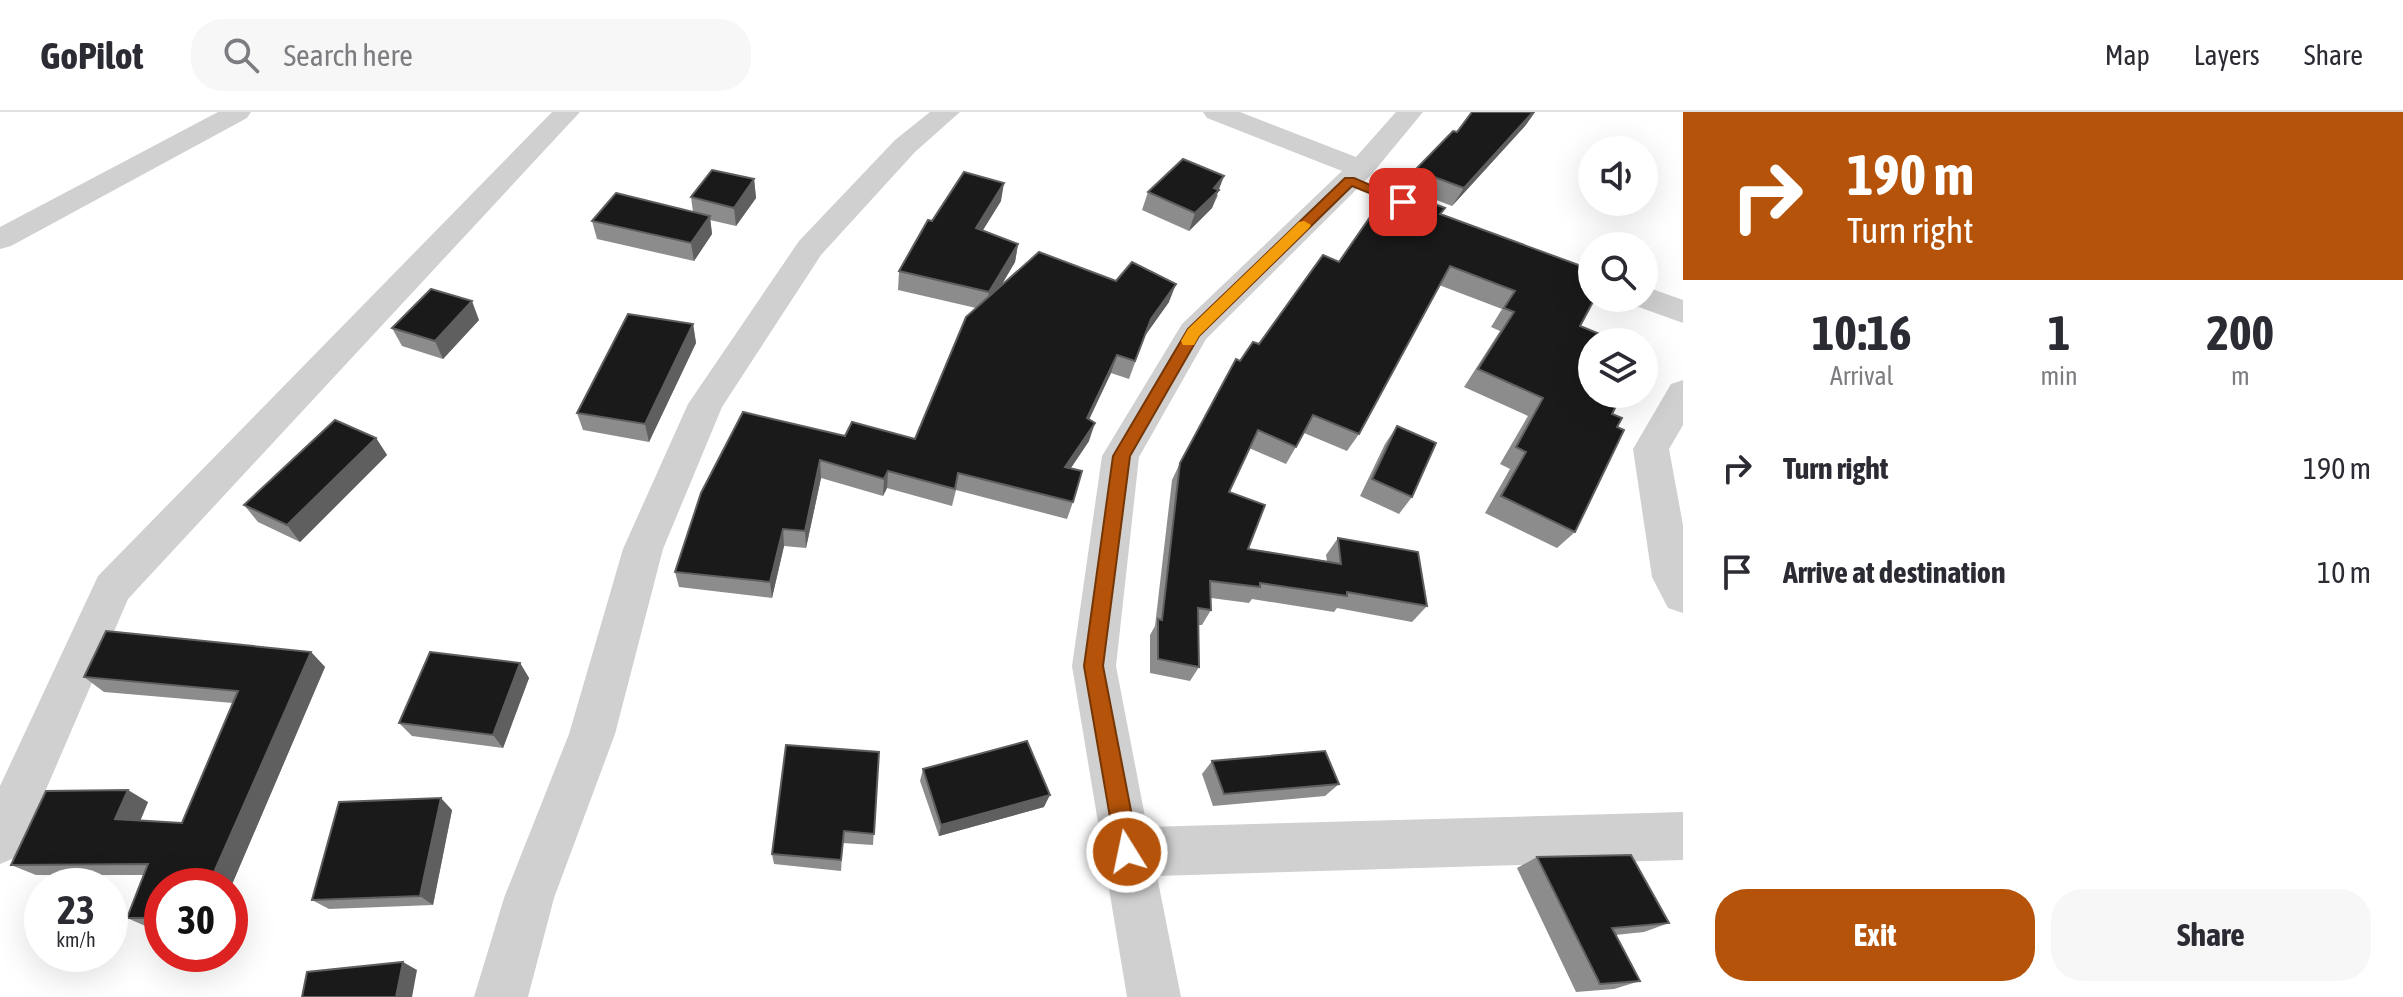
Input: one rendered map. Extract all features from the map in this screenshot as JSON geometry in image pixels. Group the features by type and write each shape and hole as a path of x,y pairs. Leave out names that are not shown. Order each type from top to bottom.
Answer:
{"street":[{"path":"0,239 238,112"},
{"path":"0,840 112,588 567,112"},
{"path":"501,997 529,898 592,734 643,549 706,404 810,248 905,146 947,112"},
{"path":"1216,112 1363,180"},
{"path":"1154,997 1094,666 1121,456 1194,332 1363,180 1410,112"},
{"path":"1658,302 1683,312"},
{"path":"1683,393 1651,449 1672,577 1683,596"},
{"path":"1127,852 1683,836"}],"building":[{"path":"1472,112 1533,112 1464,188 1415,170 1453,131 1457,132"},
{"path":"1183,159 1224,176 1214,188 1219,190 1195,213 1148,192"},
{"path":"712,170 754,179 734,208 691,197"},
{"path":"964,172 1004,183 976,228 1018,244 989,292 899,271 928,220 932,221"},
{"path":"1396,189 1445,208 1440,214 1578,265 1578,312 1588,312 1580,326 1585,328 1578,328 1578,408 1615,408 1612,414 1622,418 1617,427 1624,430 1575,532 1501,496 1526,452 1516,447 1543,398 1478,369 1514,312 1504,308 1515,291 1450,266 1359,434 1313,415 1296,447 1258,430 1229,492 1265,505 1248,549 1341,564 1338,538 1418,552 1427,606 1347,592 1347,596 1260,583 1260,587 1210,581 1211,610 1198,608 1199,667 1158,659 1158,619 1162,620 1180,463 1236,359 1240,361 1253,342 1259,344 1323,255 1339,262 1386,194 1389,196"},
{"path":"616,193 710,216 691,243 592,221"},
{"path":"1039,252 1116,281 1132,262 1176,284 1151,319 1135,361 1117,355 1087,418 1095,423 1065,467 1082,471 1073,502 958,473 955,489 888,471 884,479 820,460 805,531 783,529 770,582 675,572 701,493 743,412 845,436 852,422 915,439 966,317"},
{"path":"431,289 472,301 435,341 392,328"},
{"path":"628,314 693,324 645,424 577,413"},
{"path":"335,420 376,438 287,525 244,505"},
{"path":"1397,426 1436,443 1412,497 1372,479"},
{"path":"106,631 311,652 216,868 146,868 148,864 11,865 46,791 128,790 115,819 182,823 238,691 84,677"},
{"path":"430,652 520,663 493,735 399,723"},
{"path":"1027,741 1050,795 941,825 923,769"},
{"path":"786,745 879,752 874,834 844,831 841,860 772,854"},
{"path":"1325,751 1339,784 1224,794 1212,761"},
{"path":"441,798 420,896 312,900 339,802"},
{"path":"1631,855 1669,923 1612,928 1640,981 1600,984 1537,857"},
{"path":"144,874 144,918 128,918"},
{"path":"403,962 396,997 302,997 307,972"}],"slow traffic":[{"path":"1189,341 1194,332 1304,225"}],"route":[{"path":"1127,852 1094,666 1121,456 1194,332 1350,180 1403,202"}]}
